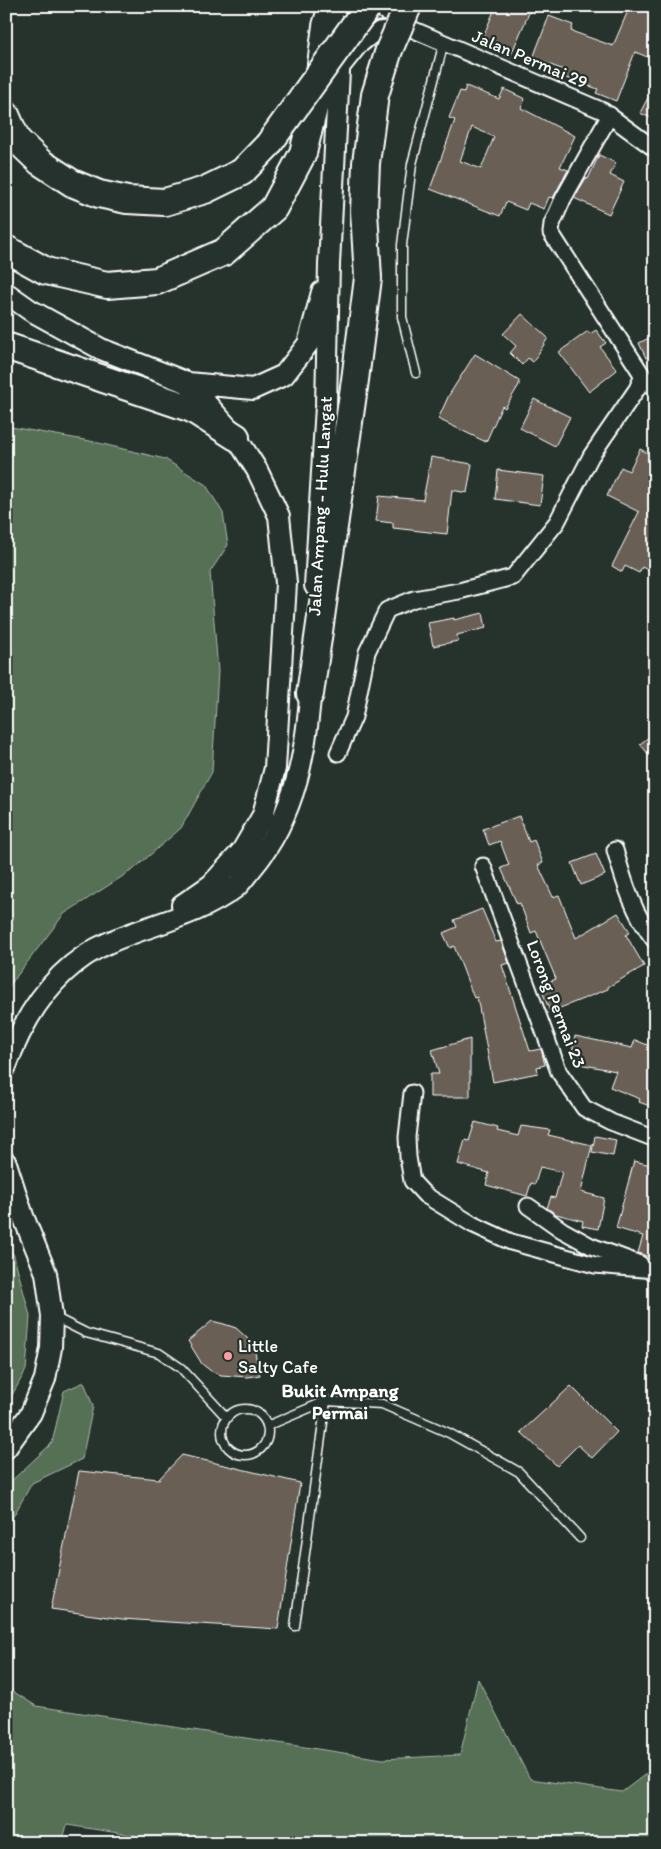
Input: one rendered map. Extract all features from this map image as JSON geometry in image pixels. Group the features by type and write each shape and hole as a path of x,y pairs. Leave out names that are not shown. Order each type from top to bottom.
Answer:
{"highway":[{"path":"6,250 46,271 107,285 157,280 224,252 274,208 302,152 317,96 326,26 332,6"},
{"path":"6,115 17,140 40,162 72,183 99,194 127,200 164,202 205,190 242,172 268,145 368,6"},
{"path":"310,694 368,278 364,201 366,163 375,95 389,50 408,16"},
{"path":"6,346 192,409 236,437"}],"street":[{"name":"Jalan Ampang - Hulu Langat","path":"6,1066 14,1044 34,1008 56,980 82,958 109,942 206,905 236,887 261,858 280,825 294,790 304,750 310,694 317,538 326,406 330,264 339,71 344,6"},
{"name":"Jalan Permai 29","path":"376,6 408,16 444,42 610,115 655,149"},
{"path":"339,71 359,46 379,30 408,16"},
{"path":"610,115 564,199 552,224 551,234 643,376 655,390"},
{"path":"188,384 253,389 284,375 308,344 330,264"},
{"name":"Jalan Ampang - Hulu Langat","path":"6,293 30,310 101,349 188,384 236,437 258,470 279,516 286,583 275,768 263,815 242,851 212,885 146,929"},
{"path":"338,753 354,717 367,652 388,610 414,598 459,591 513,577 557,522 591,456 637,389 643,376"},
{"path":"615,850 632,902 645,928 655,941"},
{"name":"Lorong Permai 23","path":"483,866 559,1072 584,1108 611,1122 655,1139"},
{"path":"412,1093 407,1137 408,1157 412,1181 425,1195 472,1224 512,1242 595,1265 654,1270"},
{"path":"6,1163 23,1216 46,1273 52,1316 51,1348 45,1379 31,1413 6,1448"},
{"path":"528,1206 562,1230 592,1246 654,1270"}],"lane":[{"path":"416,373 402,317 402,245 412,164 444,42"},
{"path":"52,1316 86,1333 159,1353 181,1368 227,1418"},
{"path":"267,1426 326,1401 382,1404 449,1433 519,1472 580,1538"},
{"path":"295,1626 326,1401"},
{"path":"246,1409 259,1414 267,1426 268,1434 262,1448 249,1455 234,1453 224,1441 222,1433 223,1425 227,1418 238,1410 246,1409"}],"green space":[{"path":"11,427 90,441 165,459 206,485 223,513 228,545 210,572 218,671 212,772 181,828 134,869 64,914 10,985 6,994 6,428"},
{"path":"6,1239 14,1256 30,1316 26,1370 6,1406"},
{"path":"84,1382 93,1406 82,1459 32,1483 6,1529 6,1486 52,1443 64,1391"},
{"path":"478,1679 530,1779 622,1792 655,1767 655,1843 183,1843 67,1825 62,1843 6,1843 6,1687 36,1706 383,1759 460,1755"}],"building":[{"path":"496,6 532,6 510,57 480,44"},
{"path":"630,6 655,6 655,60 635,52 616,101 596,93 598,89 563,77 566,71 533,58 549,16 573,25 571,31 613,46"},
{"path":"655,84 655,120 640,113"},
{"path":"466,86 499,99 504,89 525,99 521,108 575,136 560,167 568,170 553,198 549,197 544,209 529,203 526,210 506,202 500,216 430,189 455,120 449,118 460,91 464,92","holes":["472,127 494,137 481,169 460,161"]},
{"path":"599,155 616,163 610,175 624,182 609,214 574,198 586,178 588,179"},
{"path":"522,314 548,338 533,362 528,358 522,365 510,353 516,346 503,334"},
{"path":"596,330 606,343 600,347 617,370 589,392 559,352 588,331 590,334"},
{"path":"655,335 655,353 646,358 639,343"},
{"path":"475,354 519,381 519,385 505,408 502,406 486,442 438,419 449,395"},
{"path":"534,399 570,417 555,446 520,428"},
{"path":"640,449 655,457 655,574 642,567 639,573 625,566 622,572 612,566 639,512 607,496 621,467 629,471"},
{"path":"431,457 472,464 467,493 452,490 447,534 393,528 393,523 376,521 379,496 423,500"},
{"path":"498,470 544,476 540,505 495,499"},
{"path":"483,613 486,628 457,635 458,641 433,646 428,623 454,618 454,620"},
{"path":"655,732 655,762 640,744"},
{"path":"519,816 529,842 534,840 543,863 538,865 553,897 559,895 576,938 618,913 630,932 626,935 644,966 608,987 608,989 550,1012 540,985 556,979 536,931 531,933 520,903 517,904 501,868 509,865 500,841 489,845 483,829"},
{"path":"596,854 605,875 581,885 572,863"},
{"path":"482,909 496,942 501,941 509,963 502,965 530,1051 541,1049 545,1065 537,1067 538,1073 493,1082 477,997 474,998 454,946 450,948 443,933 457,927 454,920"},
{"path":"575,1036 632,1048 635,1040 655,1048 655,1108 639,1102 640,1099 610,1087 616,1071 579,1064 581,1053 572,1052"},
{"path":"470,1039 470,1097 430,1097 430,1074 439,1074 432,1050"},
{"path":"475,1122 498,1128 497,1131 518,1136 521,1126 550,1130 548,1135 592,1145 581,1192 604,1198 598,1229 582,1226 583,1221 556,1214 547,1208 551,1197 555,1198 562,1172 540,1167 535,1184 531,1183 527,1196 486,1185 489,1173 458,1164 465,1140 469,1141"},
{"path":"595,1136 616,1140 613,1156 592,1152"},
{"path":"634,1161 655,1166 655,1259 638,1253 643,1236 616,1228"},
{"path":"212,1321 236,1328 247,1338 254,1348 260,1375 247,1377 221,1375 211,1371 202,1364 188,1341"},
{"path":"571,1386 617,1432 592,1458 578,1445 557,1466 521,1432"},
{"path":"182,1455 300,1483 278,1629 122,1619 51,1609 79,1471 159,1479"}],"place":[{"name":"Little Salty Cafe","path":"228,1356"}],"district":[{"name":"Bukit Ampang Permai","path":"340,1401"}]}
